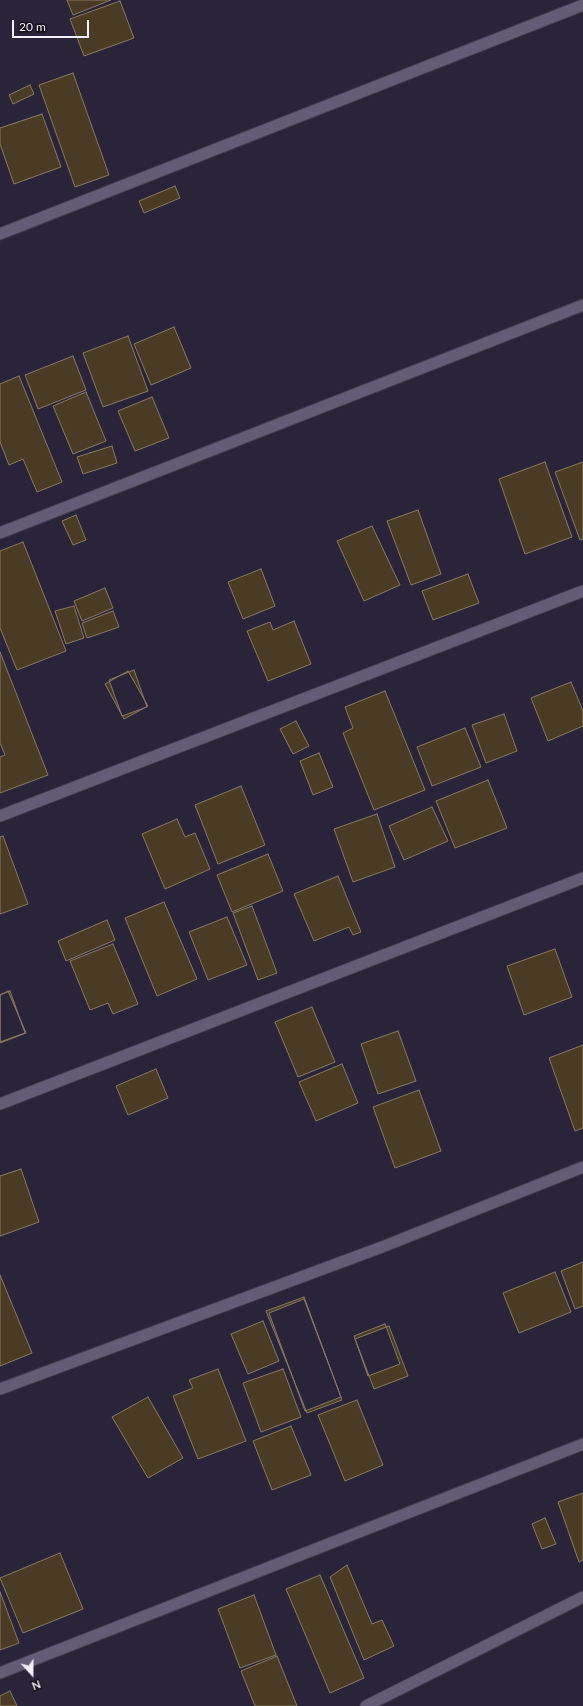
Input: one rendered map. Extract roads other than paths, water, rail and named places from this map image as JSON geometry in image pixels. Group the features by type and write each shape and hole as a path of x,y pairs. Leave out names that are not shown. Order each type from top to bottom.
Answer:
{"street":[{"path":"0,234 583,5"},
{"path":"0,533 583,306"},
{"path":"0,816 583,591"},
{"path":"0,1104 583,878"},
{"path":"0,1389 382,1247 583,1167"},
{"path":"0,1673 583,1444"},
{"path":"366,1706 583,1597"}]}
